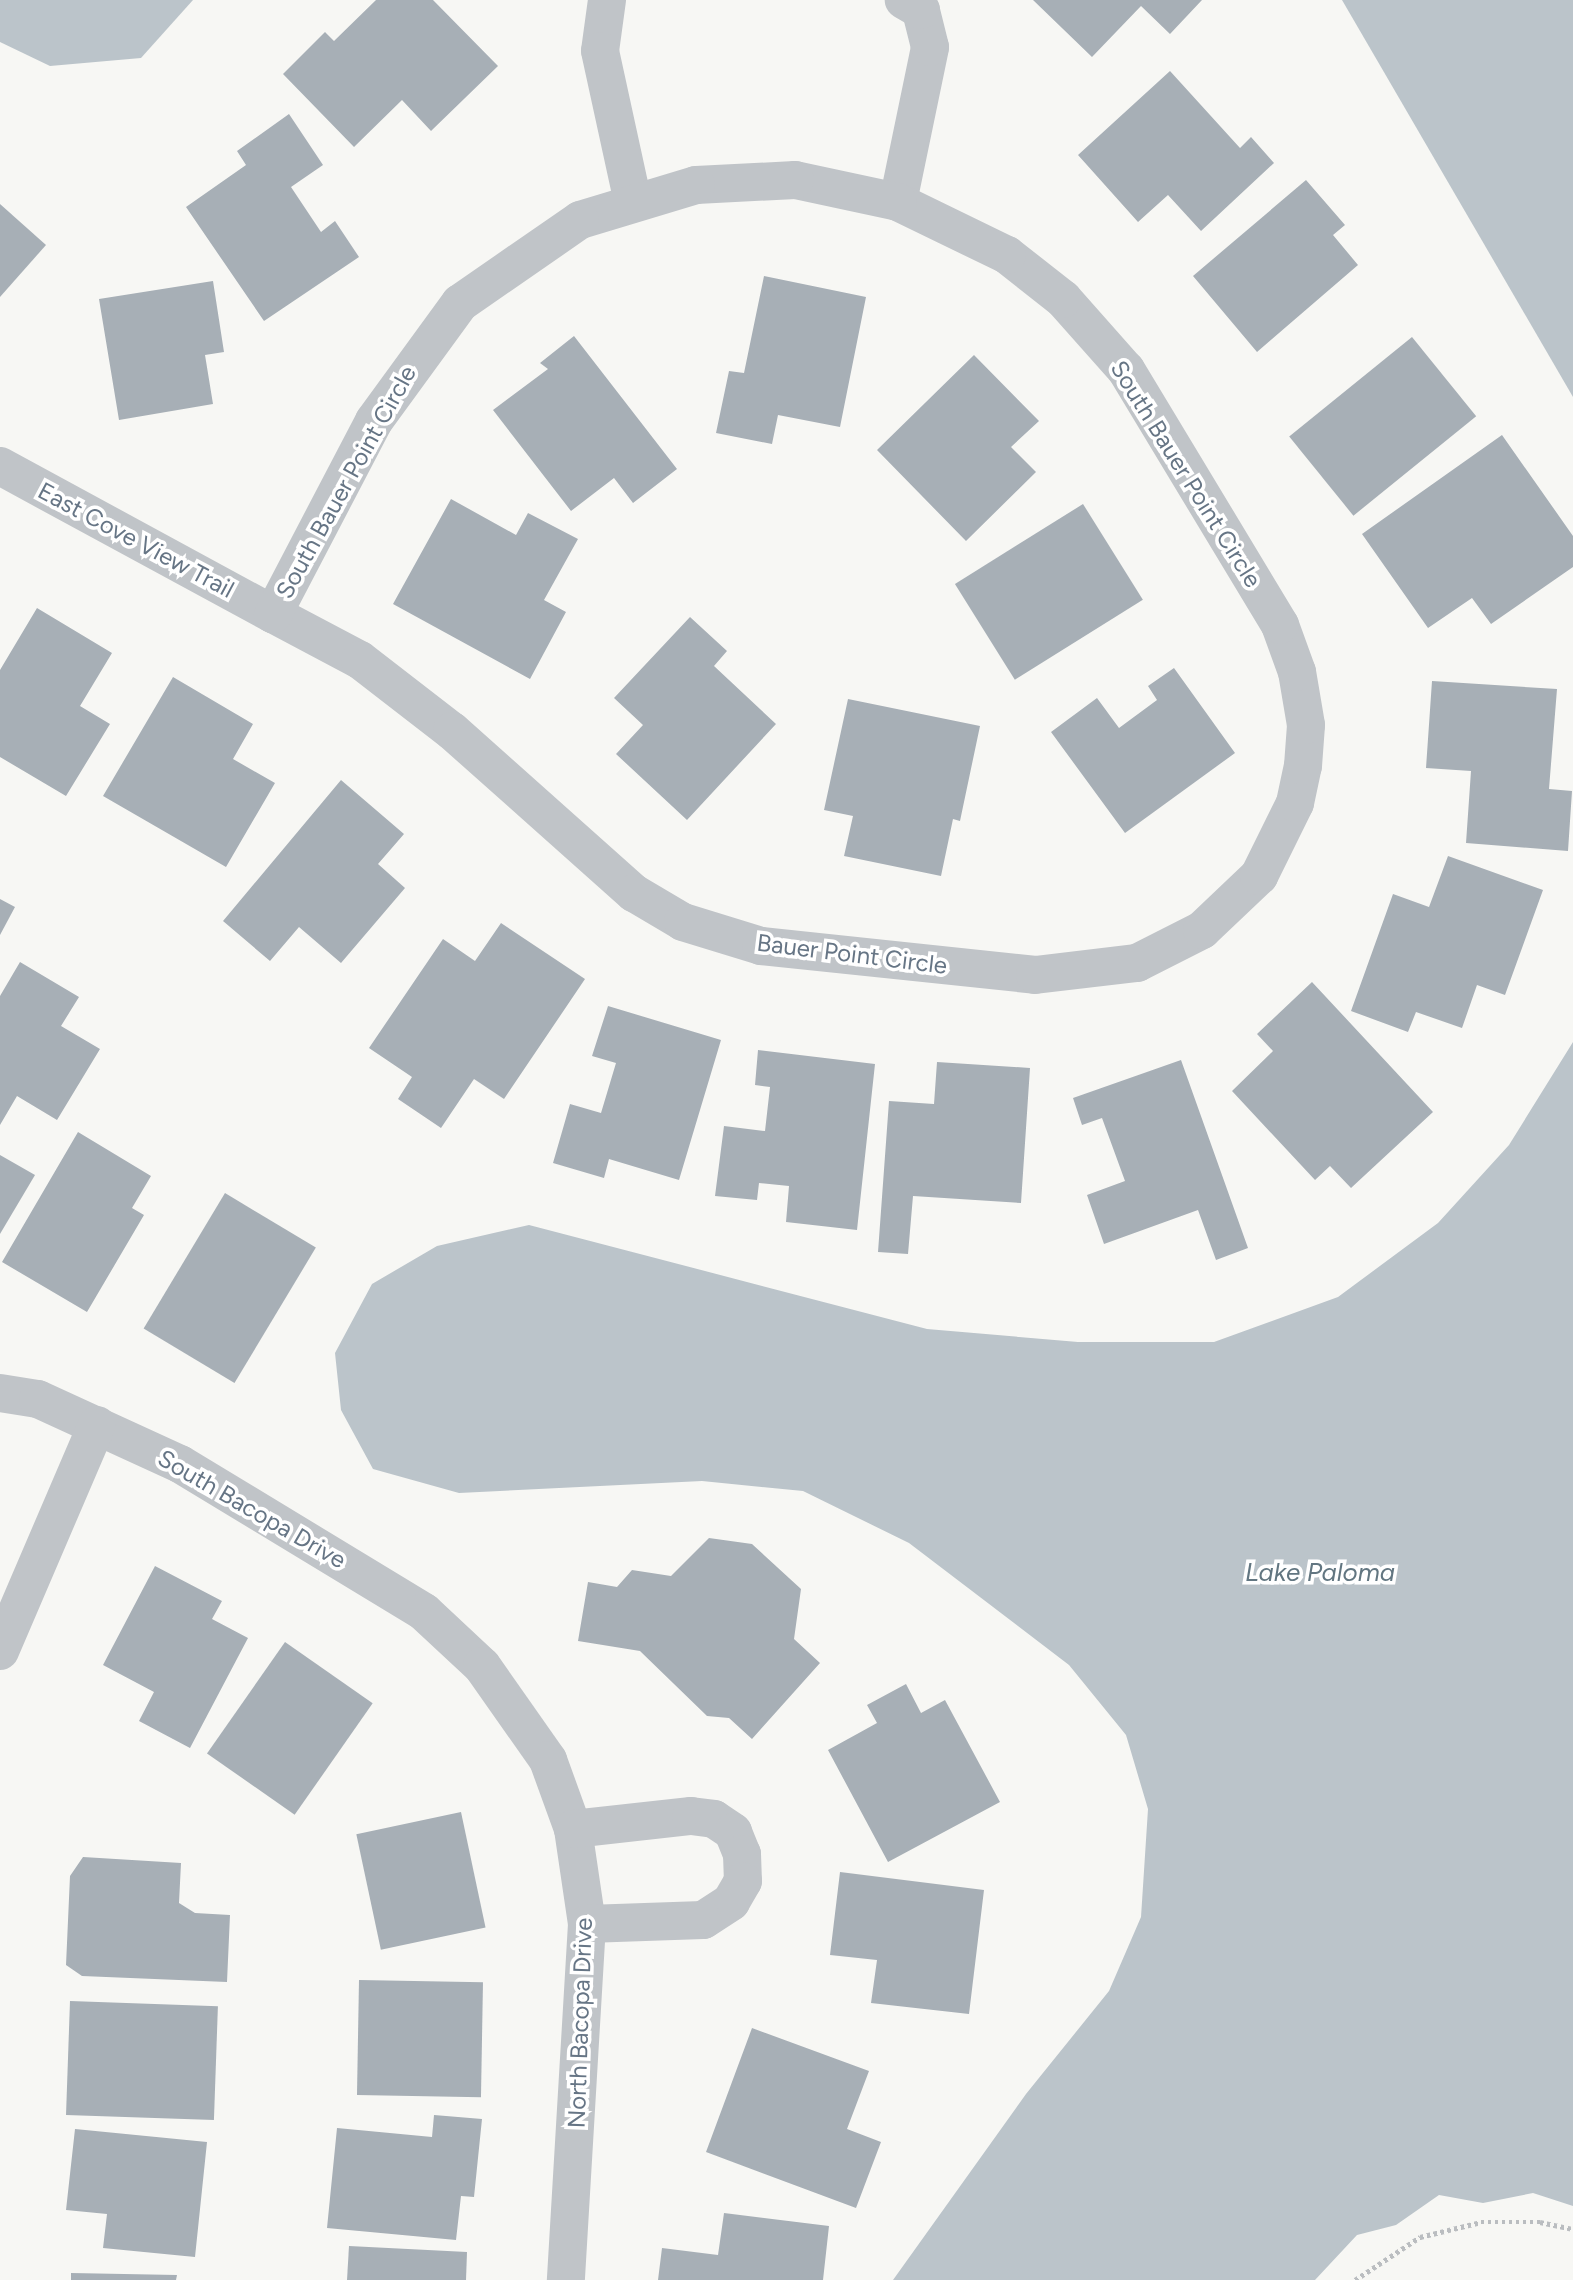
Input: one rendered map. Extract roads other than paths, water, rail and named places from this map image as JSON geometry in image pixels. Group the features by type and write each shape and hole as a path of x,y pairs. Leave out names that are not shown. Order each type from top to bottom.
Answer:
{"street":[{"path":"607,0 600,51 633,202"},
{"path":"898,202 930,47 922,10 904,0"},
{"name":"South Bauer Point Circle","path":"273,614 374,421 460,303 580,220 696,185 795,180 898,202 1007,255 1063,299 1126,370 1280,625 1297,672 1306,725 1295,803"},
{"name":"East Cove View Trail","path":"0,466 273,614"},
{"name":"Bauer Point Circle","path":"273,614 359,660 452,731 634,893 683,922 761,946 1035,975 1137,963 1202,930 1235,902 1259,876 1295,803"},
{"name":"South Bacopa Drive","path":"0,1393 38,1399 180,1464 424,1612 482,1666"},
{"path":"0,1651 97,1425"},
{"name":"North Bacopa Drive","path":"482,1666 548,1760 573,1829 587,1924 566,2280"},
{"path":"573,1829 691,1816 714,1819 733,1832 742,1854 743,1881 732,1902 703,1920 587,1924"}],"water":[{"path":"0,0 193,0 141,58 50,66 0,42"},
{"path":"1342,0 1573,0 1573,397"},
{"name":"Lake Paloma","path":"1573,1042 1573,2206 1533,2193 1483,2203 1439,2195 1396,2225 1357,2235 1315,2280 893,2280 1026,2094 1109,1991 1141,1917 1148,1809 1126,1735 1069,1665 909,1543 803,1491 702,1481 459,1493 373,1469 341,1410 335,1353 372,1284 437,1246 529,1225 927,1329 1078,1342 1214,1342 1338,1297 1438,1223 1509,1145"}]}
